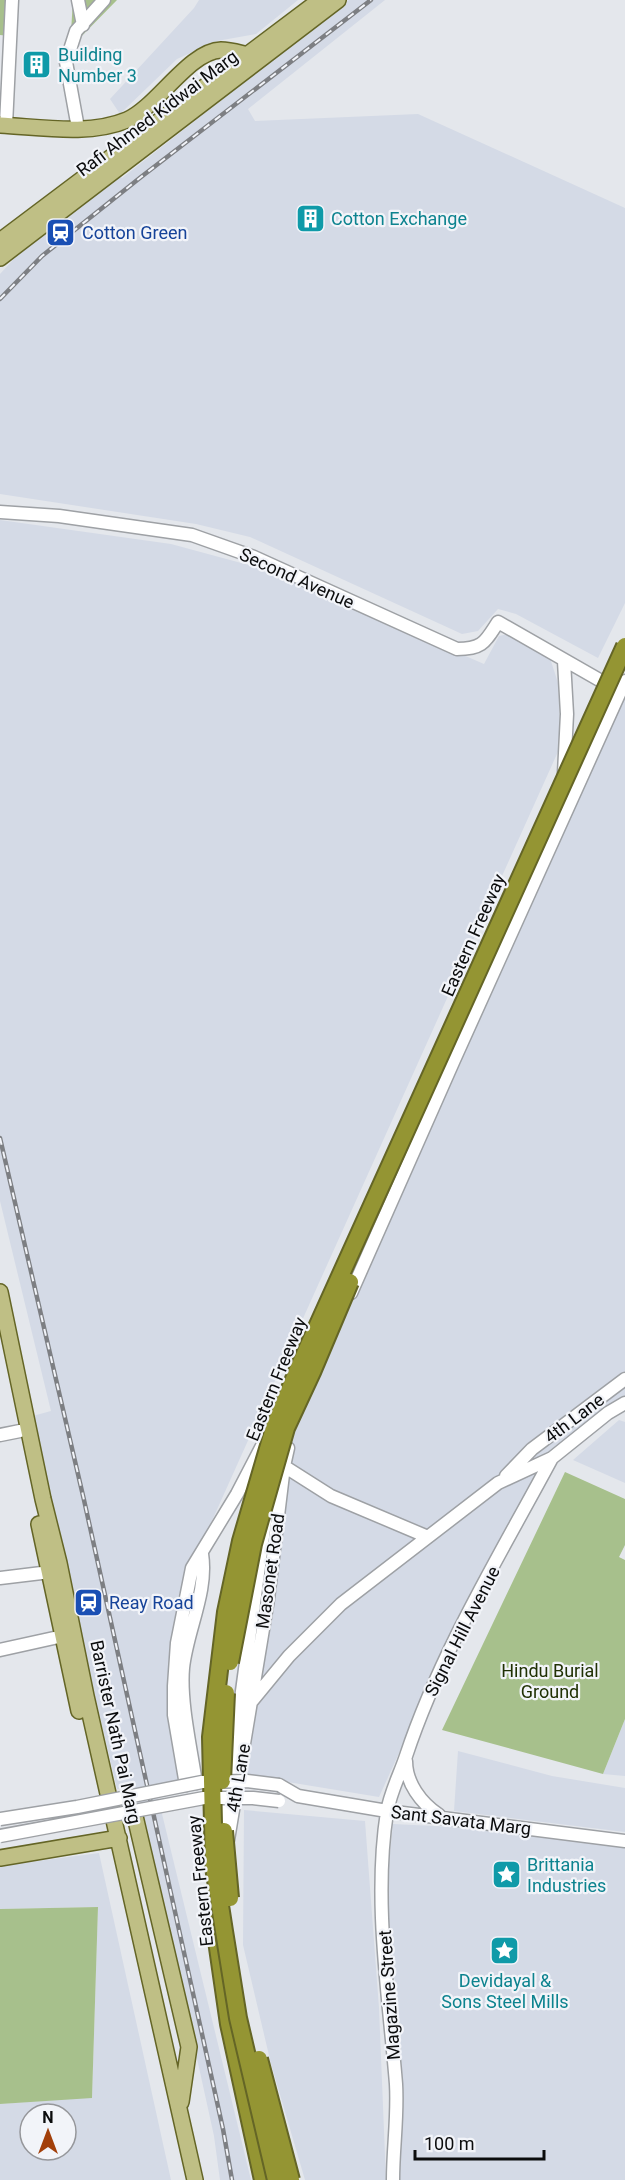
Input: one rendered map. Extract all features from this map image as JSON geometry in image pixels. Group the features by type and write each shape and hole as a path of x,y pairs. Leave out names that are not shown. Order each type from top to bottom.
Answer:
{"highway":[{"name":"Eastern Freeway","path":"276,2180 238,2018 214,1866 211,1737 219,1656 241,1541 275,1425 309,1345 625,646"},
{"name":"Eastern Freeway","path":"291,2180 251,2030 226,1867 222,1802 223,1734 230,1657 253,1544 286,1428 465,1024 625,672"},
{"path":"214,1866 211,1893 229,2024 263,2180"}],"main road":[{"name":"Rafi Ahmed Kidwai Marg","path":"0,241 255,56 338,0"},
{"name":"Rafi Ahmed Kidwai Marg","path":"0,258 255,56 319,1"},
{"path":"3,125 78,128 106,126 130,118 202,56 210,52 221,50 255,56"},
{"name":"Barrister Nath Pai Marg","path":"0,1292 43,1499 59,1563 114,1839 168,2083 185,2180"},
{"name":"Barrister Nath Pai Marg","path":"0,1333 63,1636 114,1839"},
{"path":"134,1812 189,2047 179,2111"},
{"path":"0,1858 114,1839"},
{"name":"Barrister Nath Pai Marg","path":"168,2083 179,2111 195,2180"}],"street":[{"path":"3,125 5,37 12,0"},
{"path":"78,0 83,25"},
{"path":"78,128 66,62 76,31 104,0"},
{"name":"Second Avenue","path":"0,512 59,516 192,535 254,557 457,650 473,650 485,642 498,622 603,682"},
{"path":"191,1784 174,1715 174,1686 177,1643 192,1568 260,1452 270,1422 317,1314 625,636"},
{"path":"564,661 567,714 564,773"},
{"name":"Masonet Road","path":"251,1702 268,1599 284,1466 292,1432 353,1288 625,681"},
{"path":"564,773 580,782"},
{"name":"4th Lane","path":"284,2180 263,2087 247,2031 229,1920 228,1834 251,1702 289,1656 341,1604 498,1483 532,1449 625,1379"},
{"path":"552,1458 625,1402"},
{"path":"0,1435 20,1431"},
{"path":"260,1452 331,1496 428,1537"},
{"path":"260,1452 267,1509 239,1710 217,1837 219,1922 237,2031 270,2180"},
{"name":"4th Lane","path":"498,1483 552,1458"},
{"name":"Signal Hill Avenue","path":"387,1811 434,1683 465,1619 552,1458"},
{"path":"0,1578 50,1572"},
{"path":"0,1650 63,1636"},
{"path":"239,1710 251,1702"},
{"path":"405,1757 406,1772 413,1787 428,1808 442,1817"},
{"name":"Sant Savata Marg","path":"0,1819 77,1807 191,1784 247,1781 279,1785 298,1796 387,1811 625,1840"},
{"name":"Sant Savata Marg","path":"0,1836 204,1798 253,1798 279,1801 298,1796"},
{"name":"Magazine Street","path":"387,1811 383,1902 385,1980 396,2087 393,2180"}],"shaded area":[{"path":"199,0 298,0 256,34 217,41 177,59 120,114 110,99"},
{"path":"349,0 385,0 248,109 255,121 418,114 625,208 625,603 598,658 516,614 498,609 478,631 462,634 250,537 196,524 0,494 0,274 25,247 116,173 122,178"},
{"path":"0,520 171,544 267,570 484,664 499,636 508,634 550,658 558,683 561,745 179,1594 169,1653 169,1721 179,1781 155,1785 251,2180 220,2180 214,2136 145,1821 127,1788 117,1789 29,1417 51,1411 0,1201"},
{"path":"625,684 625,1400 555,1451 466,1606 379,1797 245,1775 230,1714 259,1536 290,1428"},
{"path":"619,1420 625,1422 625,1483 573,1460"},
{"path":"625,1719 625,1776 603,1774"},
{"path":"458,1751 552,1776 625,1788 625,1832 454,1811"},
{"path":"244,1810 365,1821 379,2008 386,2180 305,2180 271,2064 243,1945"},
{"path":"393,1824 455,1827 625,1846 625,2180 399,2180 403,2080 395,1979 386,1978 385,1902"},
{"path":"99,1853 171,2180 0,2180 0,2104 18,2103 18,2162 78,2162 78,2102 26,2102 92,2097 98,1907 0,1909 0,1866"}],"green space":[{"path":"0,0 11,0 10,36 0,35"},
{"path":"73,0 117,0 70,48"},
{"name":"Hindu Burial Ground","path":"565,1472 625,1499 625,1545 619,1557 625,1560 625,1719 603,1774 442,1730"},
{"path":"98,1907 92,2098 0,2104 0,1909"}],"railway":[{"path":"0,299 42,256 371,0"},
{"path":"0,1138 84,1500 223,2129 232,2180"}],"place":[{"name":"Building Number 3","path":"37,64"},
{"name":"Cotton Exchange","path":"310,218"},
{"name":"Cotton Green","path":"61,232"},
{"name":"Reay Road","path":"88,1602"},
{"name":"Brittania Industries","path":"506,1874"},
{"name":"Devidayal & Sons Steel Mills","path":"505,1951"}]}
